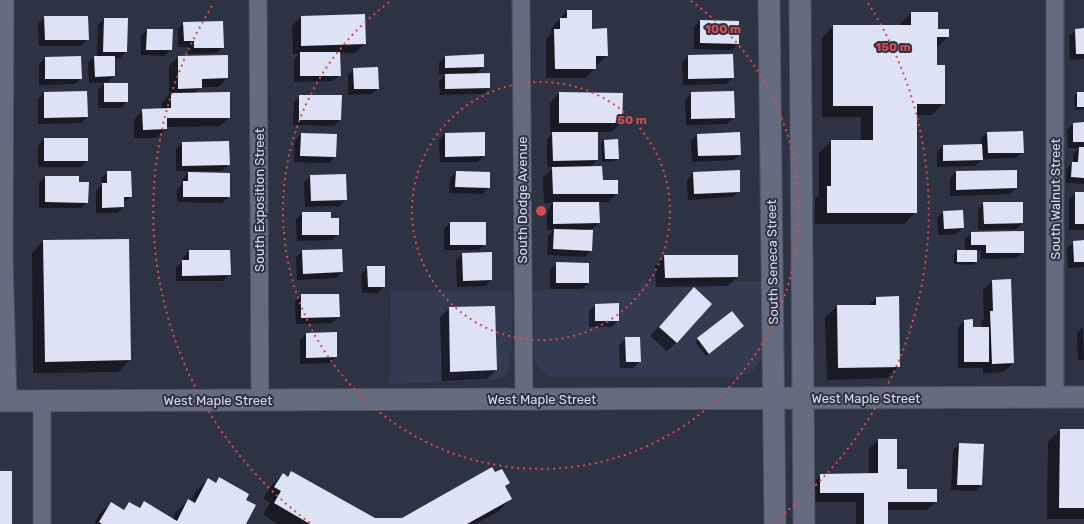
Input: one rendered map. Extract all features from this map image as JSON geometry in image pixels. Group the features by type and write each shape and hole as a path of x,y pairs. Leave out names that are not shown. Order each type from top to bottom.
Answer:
{"street":[{"path":"4,401 5,0"},
{"name":"South Exposition Street","path":"258,0 260,400"},
{"name":"South Dodge Avenue","path":"521,0 524,399"},
{"name":"South Seneca Street","path":"769,0 775,524"},
{"path":"800,0 804,524"},
{"name":"South Walnut Street","path":"1055,0 1055,397"},
{"name":"West Maple Street","path":"4,401 1084,397"},
{"path":"42,400 42,524"}],"shaded area":[{"path":"762,281 764,344 762,359 753,371 739,377 551,377 539,369 535,361 533,290 639,291 640,283"},
{"path":"391,290 512,290 512,346 509,365 505,376 493,380 390,384"}],"building":[{"path":"567,10 592,10 592,29 607,28 608,56 596,56 596,69 555,69 554,29 560,29 560,18 567,18"},
{"path":"911,12 938,12 938,29 949,29 949,37 937,37 937,65 945,65 945,104 917,104 917,213 827,213 827,186 831,186 831,140 873,140 873,106 833,106 833,25 911,25"},
{"path":"365,14 366,44 301,46 301,16"},
{"path":"44,16 88,16 89,40 45,40"},
{"path":"104,18 128,18 127,52 103,52"},
{"path":"700,20 739,21 739,44 700,43"},
{"path":"223,21 224,48 194,48 194,41 184,41 183,22"},
{"path":"1084,28 1084,54 1076,54 1075,29"},
{"path":"147,29 173,29 172,50 146,50"},
{"path":"300,52 340,52 341,76 300,76"},
{"path":"484,54 484,67 445,68 445,56"},
{"path":"733,54 734,78 688,79 688,55"},
{"path":"228,55 228,78 202,79 202,88 178,89 178,56"},
{"path":"81,56 82,79 45,79 45,57"},
{"path":"94,56 115,56 115,76 95,77"},
{"path":"378,67 379,89 354,89 353,68"},
{"path":"490,73 490,88 445,89 445,74"},
{"path":"104,83 128,83 128,102 104,102"},
{"path":"87,91 88,117 44,118 44,92"},
{"path":"734,91 735,118 691,119 691,92"},
{"path":"230,92 230,118 167,118 167,129 143,130 142,109 171,108 171,93"},
{"path":"559,92 623,93 622,123 559,123"},
{"path":"1077,92 1084,92 1084,107 1077,107"},
{"path":"299,95 342,95 341,120 299,120"},
{"path":"1084,122 1084,142 1073,142 1073,123"},
{"path":"1023,131 1024,153 988,153 987,132"},
{"path":"485,132 485,156 445,157 445,133"},
{"path":"552,132 598,132 598,160 553,161"},
{"path":"740,132 741,155 698,156 697,134"},
{"path":"301,133 337,134 336,157 300,156"},
{"path":"44,138 88,138 88,161 44,161"},
{"path":"618,139 619,159 605,159 604,140"},
{"path":"229,141 230,165 182,166 182,142"},
{"path":"982,144 983,160 943,161 943,145"},
{"path":"1079,147 1084,147 1084,178 1071,177 1072,162 1078,162"},
{"path":"602,166 603,180 618,180 618,194 553,194 552,167"},
{"path":"740,170 740,192 694,194 693,172"},
{"path":"1017,170 1017,188 956,190 956,171"},
{"path":"107,171 131,171 132,197 124,197 124,207 102,208 102,183 107,183"},
{"path":"456,171 490,172 490,188 455,187"},
{"path":"188,172 230,173 230,197 183,197 183,181 188,181"},
{"path":"346,174 347,200 311,201 310,175"},
{"path":"45,176 79,176 79,182 89,182 88,203 45,202"},
{"path":"1075,192 1084,192 1084,224 1075,224"},
{"path":"553,202 599,202 600,223 553,224"},
{"path":"983,202 1023,202 1023,223 984,224"},
{"path":"963,210 964,228 944,229 943,211"},
{"path":"302,212 331,212 331,218 339,218 339,235 302,235"},
{"path":"450,222 486,222 486,245 450,245"},
{"path":"554,229 593,230 592,251 553,249"},
{"path":"1024,231 1024,253 986,253 986,245 971,245 971,232"},
{"path":"129,239 131,360 45,362 43,240"},
{"path":"1084,240 1084,262 1074,262 1073,241"},
{"path":"342,249 343,272 303,274 302,250"},
{"path":"189,250 230,250 231,275 182,276 182,260 189,260"},
{"path":"957,250 977,250 977,262 957,262"},
{"path":"492,252 492,280 463,281 462,253"},
{"path":"664,255 738,255 738,277 665,278"},
{"path":"556,262 589,263 589,283 556,283"},
{"path":"367,266 385,266 385,287 368,287"},
{"path":"1011,279 1014,363 992,364 990,311 993,311 992,280"},
{"path":"694,287 712,304 677,343 659,327"},
{"path":"301,294 339,294 340,317 301,318"},
{"path":"899,296 900,367 838,368 837,305 876,305 876,297"},
{"path":"619,303 619,321 595,321 595,304"},
{"path":"495,306 497,370 450,372 449,307"},
{"path":"732,311 744,326 709,354 697,338"},
{"path":"973,319 973,327 989,327 989,362 964,362 964,320"},
{"path":"337,332 337,357 306,358 306,333"},
{"path":"625,337 640,337 641,362 626,362"},
{"path":"1060,429 1084,429 1084,508 1059,508"},
{"path":"878,439 897,439 897,469 907,469 907,489 937,489 937,502 888,502 888,524 864,524 864,493 820,493 820,474 878,473"},
{"path":"959,443 984,444 982,485 957,485"},
{"path":"492,467 495,472 502,469 510,483 505,486 512,499 467,524 310,524 274,503 281,491 274,487 283,473 288,477 291,471 375,518 402,518"},
{"path":"0,471 12,471 12,524 0,524"},
{"path":"219,477 249,494 246,500 256,505 246,524 102,524 99,522 111,502 124,510 129,502 140,508 144,501 177,521 188,499 195,503 208,478 216,483"}]}
